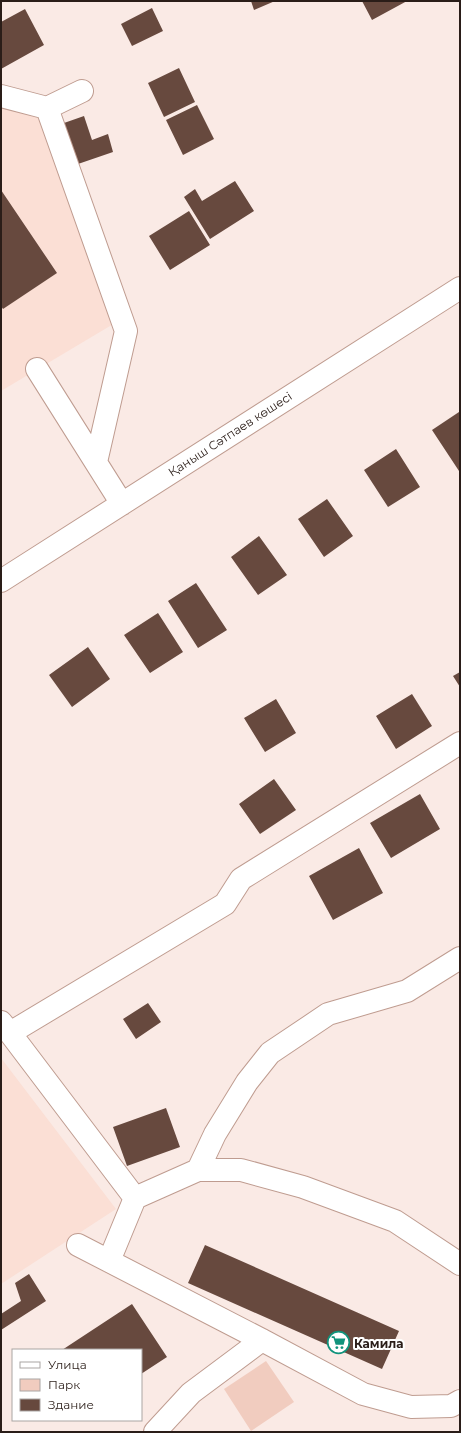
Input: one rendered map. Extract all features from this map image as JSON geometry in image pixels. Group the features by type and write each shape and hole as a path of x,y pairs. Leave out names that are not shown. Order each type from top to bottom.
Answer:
{"street":[{"path":"1,96 47,108 82,91"},
{"path":"47,108 126,331 96,462"},
{"name":"Қаныш Сәтпаев көшесі","path":"1,581 460,288"},
{"path":"37,370 122,504"},
{"path":"135,1198 5,1028 225,904 241,880 460,743"},
{"path":"198,1170 215,1134 247,1082 270,1053 328,1014 407,991 460,958"},
{"path":"109,1261 135,1198 198,1170 241,1170 303,1186 395,1221 460,1264"},
{"path":"78,1245 363,1394 411,1408 451,1406 460,1401"},
{"path":"155,1432 191,1393 262,1340"}],"shaded area":[{"path":"1,107 41,117 115,323 1,391"},
{"path":"1,1058 116,1209 1,1284"}],"green space":[{"path":"266,1361 294,1402 251,1431 224,1389"}],"building":[{"path":"251,1 275,1 254,10"},
{"path":"362,1 407,1 372,20"},
{"path":"152,8 163,31 132,46 121,24"},
{"path":"25,9 44,45 1,69 1,22"},
{"path":"179,68 195,102 164,117 148,83"},
{"path":"197,105 214,139 183,155 166,120"},
{"path":"84,116 92,140 108,134 113,152 78,164 64,123"},
{"path":"235,181 254,211 210,239 184,197 195,189 202,201"},
{"path":"1,190 57,273 3,309 1,306"},
{"path":"189,211 210,245 170,270 149,236"},
{"path":"459,412 460,414 460,471 432,430"},
{"path":"396,449 420,487 388,507 364,470"},
{"path":"327,499 353,536 324,557 298,519"},
{"path":"259,536 287,575 258,595 231,557"},
{"path":"196,583 227,630 198,648 168,601"},
{"path":"158,613 183,652 150,673 124,635"},
{"path":"88,647 110,679 72,707 49,675"},
{"path":"460,672 460,687 453,676"},
{"path":"412,694 432,726 396,749 376,716"},
{"path":"276,699 296,733 265,752 244,718"},
{"path":"274,779 296,810 260,834 239,804"},
{"path":"420,794 440,829 391,858 370,823"},
{"path":"359,848 383,893 333,920 309,876"},
{"path":"148,1003 161,1022 136,1039 123,1019"},
{"path":"166,1108 180,1147 127,1166 113,1127"},
{"path":"205,1245 399,1331 382,1369 188,1283"},
{"path":"29,1274 46,1301 1,1330 1,1314 21,1301 15,1283"},
{"path":"132,1304 167,1357 142,1373 142,1349 64,1349"}],"place":[{"name":"Камила","path":"339,1343"}]}
